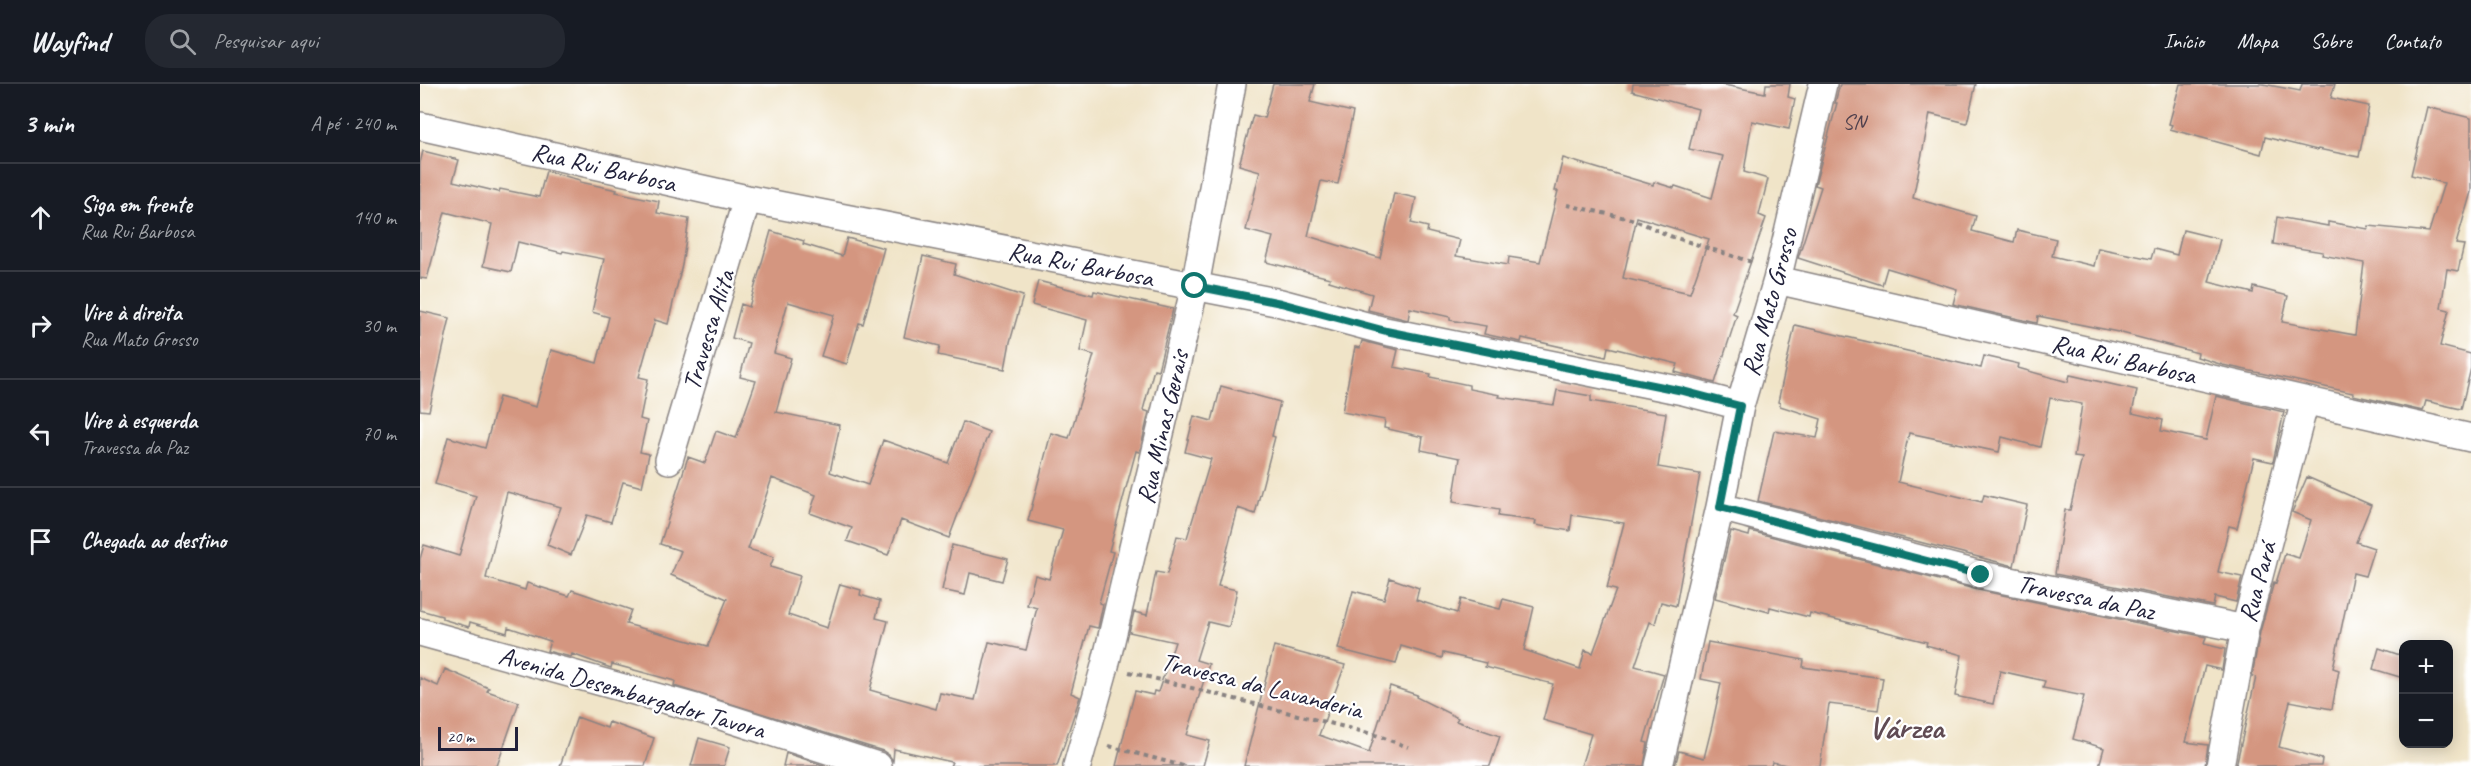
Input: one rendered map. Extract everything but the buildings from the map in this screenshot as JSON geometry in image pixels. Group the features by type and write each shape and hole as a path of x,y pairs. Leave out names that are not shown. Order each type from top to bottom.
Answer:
{"street":[{"name":"Rua Minas Gerais","path":"1077,766 1105,666 1195,286 1232,84"},
{"name":"Rua Mato Grosso","path":"1659,766 1720,507 1740,406 1777,280 1823,84"},
{"name":"Rua Rui Barbosa","path":"420,126 747,199 1281,303 1386,331 1683,391 1740,406"},
{"name":"Travessa Alita","path":"669,460 747,199"},
{"name":"Rua Rui Barbosa","path":"1777,280 2471,438"},
{"name":"Rua Pará","path":"2220,766 2245,629 2305,401"},
{"name":"Travessa da Paz","path":"1720,507 1981,575 2245,629"},
{"name":"Avenida Desembargador Tavora","path":"420,632 696,708 878,766"}],"path":[{"path":"1567,205 1635,220 1670,236 1760,264 1777,280"},
{"name":"Travessa da Lavanderia","path":"1105,666 1376,735 1408,747"},
{"path":"1086,739 1183,766"}],"district":[{"name":"Várzea","path":"1906,727"}],"route":[{"path":"1195,286 1281,303 1386,331 1683,391 1740,406 1720,507 1981,575"}]}
